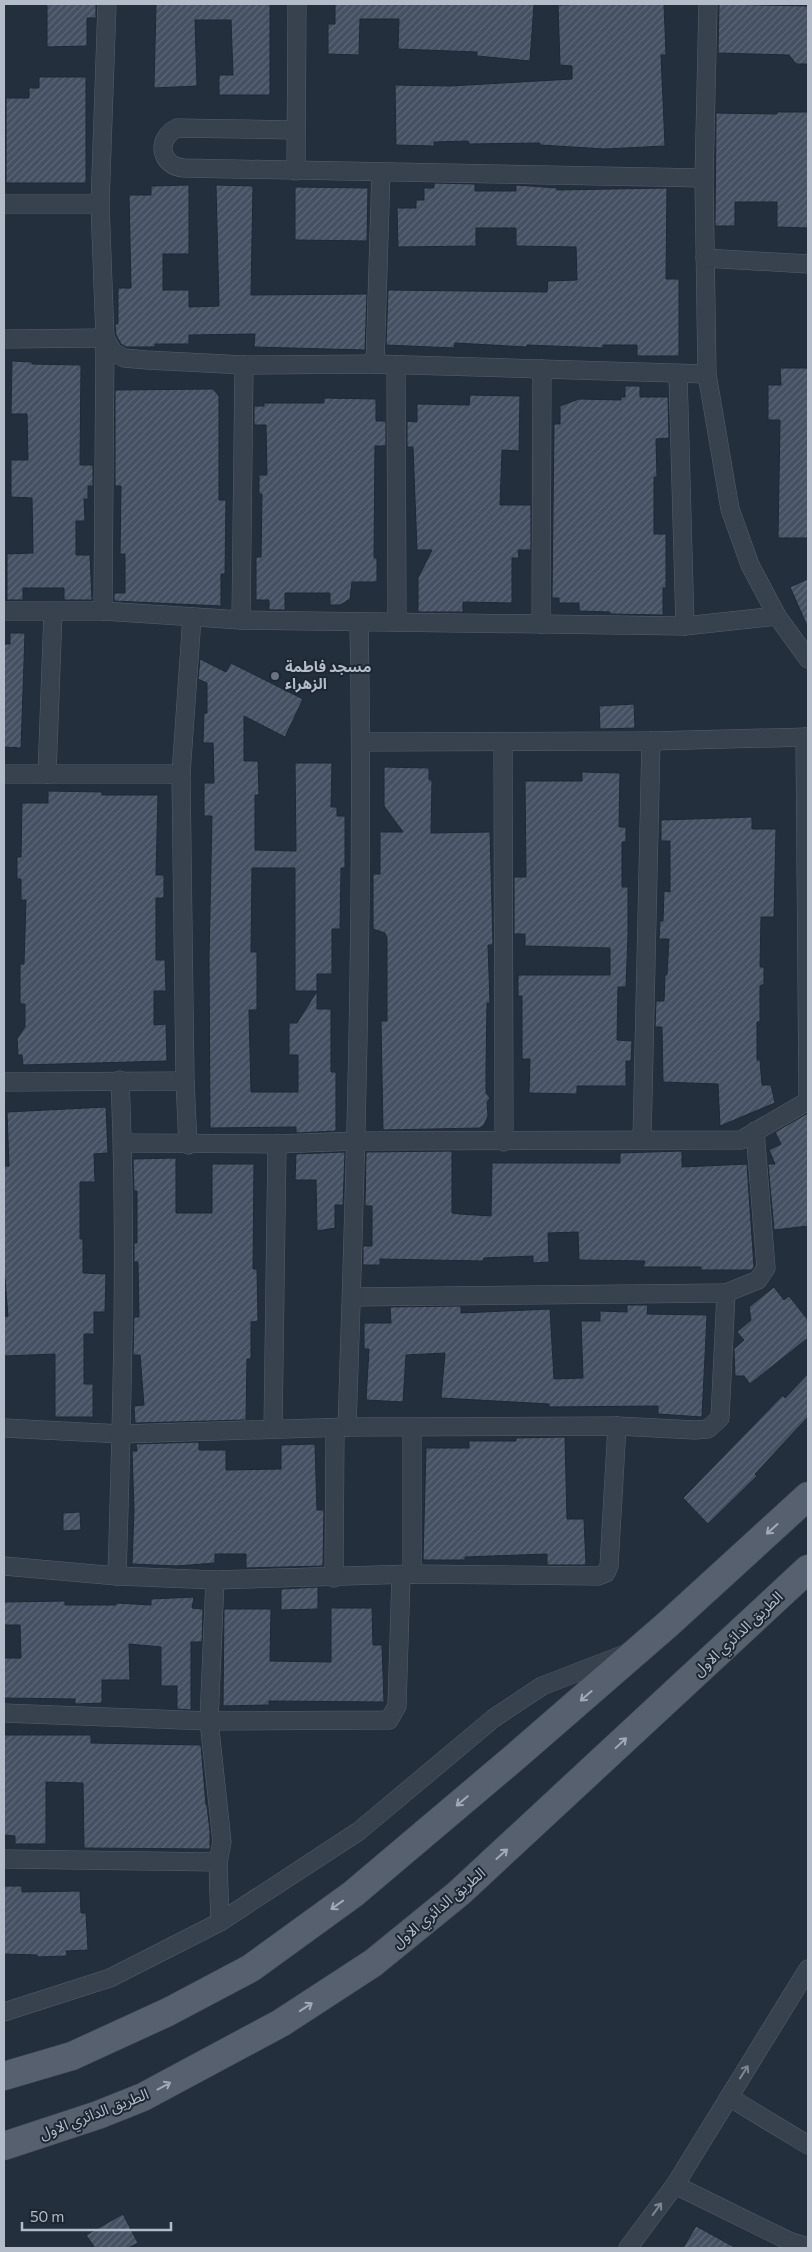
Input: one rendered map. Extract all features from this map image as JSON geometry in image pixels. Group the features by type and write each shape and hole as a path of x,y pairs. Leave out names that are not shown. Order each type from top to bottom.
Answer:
{"main road":[{"path":"4,2076 72,2056 168,2012 251,1968 353,1894 642,1647 808,1496"},
{"name":"الطريق الدائري الاول","path":"4,2146 98,2115 144,2097 282,2023 373,1963 459,1893 808,1569"}],"street":[{"path":"104,611 104,338 100,204 106,4"},
{"path":"296,171 297,4"},
{"path":"708,4 704,178 707,374 730,509 750,564 777,616 808,659"},
{"path":"295,130 177,128 166,136 162,148 166,160 177,168 704,178"},
{"path":"375,364 381,172"},
{"path":"4,204 100,204"},
{"path":"705,258 808,264"},
{"path":"4,339 104,338"},
{"path":"104,338 113,352 124,358 244,365 375,364 707,374"},
{"path":"241,620 244,365"},
{"path":"396,365 397,622"},
{"path":"541,624 542,369"},
{"path":"678,374 685,626"},
{"path":"4,611 52,613 104,611 241,620 685,626 777,616"},
{"path":"47,774 52,613"},
{"path":"188,1145 185,1081 181,774 192,617"},
{"path":"334,1578 341,1428 352,1297 357,1141 361,742 358,622"},
{"path":"123,1143 188,1145 357,1141 741,1140 808,1101 807,737 651,741 361,742"},
{"path":"642,1139 651,741"},
{"path":"503,742 504,1142"},
{"path":"4,774 181,774"},
{"path":"116,1576 122,1434 123,1143 120,1080"},
{"path":"4,1082 185,1081"},
{"path":"352,1297 726,1293 758,1280 766,1268 755,1131"},
{"path":"273,1429 277,1144"},
{"path":"4,1428 122,1434 341,1428 617,1426 708,1429 720,1418 726,1293"},
{"path":"4,1566 116,1576 215,1580 407,1575 598,1576 606,1572 609,1566 617,1426"},
{"path":"4,1712 209,1721 389,1720 397,1706 407,1575 412,1428"},
{"path":"215,1580 209,1721 222,1842 218,1862 220,1922"},
{"path":"4,2012 110,1978 220,1922 359,1831 494,1718 542,1686 642,1647"},
{"path":"4,1859 218,1862"},
{"path":"628,2248 675,2184 808,1969"},
{"path":"729,2097 808,2145"},
{"path":"675,2184 789,2241 808,2247"}],"building":[{"path":"47,4 96,4 96,18 87,18 87,46 47,47"},
{"path":"156,4 270,4 270,95 219,95 219,75 233,75 231,20 195,20 197,86 154,88"},
{"path":"335,4 534,4 530,61 477,56 477,52 398,49 399,19 360,19 359,55 328,54 328,24 335,24"},
{"path":"664,4 666,55 661,55 665,146 605,149 540,145 540,143 469,144 468,141 434,142 434,146 396,145 395,85 450,86 572,79 572,66 560,65 558,5"},
{"path":"719,4 808,6 808,64 796,64 789,55 718,53"},
{"path":"39,77 86,77 86,183 6,183 6,98 29,98 29,88 39,88"},
{"path":"777,112 808,112 808,228 777,227 777,202 735,202 735,226 715,226 716,113 777,114"},
{"path":"434,183 475,184 475,191 516,191 516,185 557,188 557,190 667,188 666,279 679,279 679,356 637,356 637,345 603,345 603,348 527,345 527,347 455,343 454,348 386,345 388,290 547,292 548,281 577,280 576,247 516,246 516,228 476,228 476,246 398,247 397,208 416,208 416,200 424,200 424,188 434,188"},
{"path":"189,185 189,254 163,254 163,290 189,290 189,307 219,306 216,185 253,186 251,295 367,294 365,350 254,347 255,334 189,335 189,344 155,344 155,347 126,347 121,344 116,335 115,324 118,324 118,288 131,288 129,195 151,195 151,186"},
{"path":"295,187 368,188 367,241 295,240"},
{"path":"12,361 32,362 32,364 81,365 80,465 93,465 93,486 88,486 88,499 84,499 85,521 76,521 76,555 90,555 92,600 64,600 64,588 23,588 23,600 7,600 7,554 33,553 32,498 11,497 11,460 28,460 27,414 11,414"},
{"path":"780,368 808,368 808,538 778,538 780,420 768,420 768,385 781,385"},
{"path":"625,386 640,386 640,397 668,397 669,438 656,439 657,477 654,477 654,534 666,534 666,588 663,588 663,615 610,614 610,612 579,611 579,603 559,603 559,598 552,598 554,424 560,424 560,406 579,399 621,400 621,397 625,397"},
{"path":"213,389 219,396 219,500 226,500 225,574 221,574 221,606 114,601 114,593 125,593 125,554 120,554 121,486 115,486 115,390"},
{"path":"470,395 520,396 519,451 502,450 500,505 531,505 531,550 518,550 519,558 512,558 512,603 463,602 463,612 418,612 418,578 432,550 417,550 413,447 407,447 407,421 417,422 417,404 469,405"},
{"path":"324,398 376,399 376,421 386,421 386,446 375,446 374,558 377,558 377,582 352,582 350,599 340,605 330,605 330,593 285,593 285,610 269,610 269,600 256,600 256,557 261,557 262,494 259,494 259,475 267,475 266,425 254,425 254,406 264,406 264,403 324,403"},
{"path":"808,579 808,628 790,587"},
{"path":"10,633 25,633 21,748 4,747 4,644 10,644"},
{"path":"200,659 226,672 231,663 303,699 285,737 244,716 244,761 258,761 259,795 255,795 255,850 296,851 295,763 332,763 331,807 337,807 337,816 345,816 345,868 341,868 340,929 332,929 332,974 317,974 317,991 317,1009 331,1009 331,1072 336,1072 336,1131 296,1133 296,1127 210,1128 209,957 212,816 204,816 204,783 214,783 213,743 203,743 204,713 207,713 207,683 198,679","holes":["252,868 295,868 295,991 317,991 297,1023 289,1023 289,1055 298,1055 298,1092 251,1092 249,1010 257,1010 257,952 251,952"]},
{"path":"634,704 635,728 600,729 599,706"},
{"path":"384,767 429,768 429,780 432,780 431,833 490,832 493,945 488,945 490,1003 487,1003 486,1093 490,1098 487,1102 488,1116 484,1125 480,1128 383,1130 381,1021 387,1021 387,938 385,933 373,929 373,874 380,874 380,832 403,832 384,806"},
{"path":"582,772 620,773 619,827 626,827 626,842 622,842 622,887 628,887 628,935 626,987 618,987 617,1040 632,1041 631,1061 626,1061 626,1086 577,1086 577,1094 529,1093 530,1059 522,1059 522,996 518,996 518,975 610,975 610,948 525,946 525,934 514,934 514,877 526,877 525,781 582,781"},
{"path":"48,791 102,792 102,795 158,795 156,875 164,875 164,898 156,898 156,960 165,960 166,991 154,991 154,1025 166,1024 167,1061 23,1065 22,1055 18,1055 17,1039 25,1027 25,1004 20,1004 20,964 24,964 26,900 21,900 21,879 17,879 17,857 21,857 22,803 48,803"},
{"path":"752,817 752,829 776,829 774,917 761,917 760,967 764,967 764,984 760,986 760,1022 757,1022 757,1060 760,1060 762,1085 771,1085 775,1103 720,1126 718,1084 663,1082 662,1027 655,1027 656,1001 664,1001 665,975 667,975 669,939 659,939 660,921 663,921 664,891 670,892 670,841 661,841 661,820"},
{"path":"106,1107 108,1153 94,1154 95,1182 80,1182 80,1239 83,1239 83,1273 106,1274 105,1312 94,1312 94,1334 84,1334 84,1384 93,1384 93,1417 55,1417 55,1354 4,1356 4,1317 8,1316 4,1268 4,1166 9,1166 7,1112"},
{"path":"808,1113 808,1226 774,1230 768,1164 775,1164 769,1150 781,1144 775,1132"},
{"path":"452,1151 452,1213 491,1216 492,1163 620,1163 620,1153 682,1151 682,1167 747,1164 754,1267 752,1270 701,1270 701,1267 643,1267 645,1261 579,1260 578,1232 548,1233 549,1262 533,1263 533,1256 484,1258 483,1261 380,1259 380,1265 363,1265 363,1246 372,1246 372,1206 365,1206 366,1152"},
{"path":"345,1152 343,1205 335,1205 335,1228 317,1231 316,1180 295,1180 296,1154"},
{"path":"176,1158 176,1213 212,1213 212,1164 254,1164 253,1269 257,1269 258,1321 251,1322 251,1359 247,1359 246,1420 135,1423 134,1406 144,1405 140,1355 133,1355 134,1317 139,1317 138,1262 134,1262 134,1243 137,1243 137,1191 134,1191 133,1159"},
{"path":"774,1287 784,1300 789,1296 808,1320 808,1338 750,1384 744,1376 735,1376 734,1349 744,1340 737,1332 751,1320 749,1307"},
{"path":"627,1305 648,1305 647,1314 707,1315 702,1417 658,1414 658,1406 549,1407 549,1404 441,1398 445,1353 406,1355 403,1402 366,1400 369,1349 364,1349 364,1323 391,1323 390,1307 461,1306 461,1313 550,1309 554,1379 583,1378 581,1321 600,1321 600,1311 627,1312"},
{"path":"808,1374 808,1417 755,1474 757,1476 708,1524 683,1498 783,1395 785,1398"},
{"path":"565,1437 567,1519 584,1519 586,1565 547,1565 547,1554 465,1557 465,1560 423,1560 426,1448 469,1448 469,1441 516,1441 516,1438"},
{"path":"199,1442 199,1450 226,1450 226,1470 281,1469 281,1445 315,1444 317,1510 324,1510 323,1566 246,1568 246,1554 215,1554 215,1563 177,1566 132,1564 134,1509 132,1451 137,1451 136,1444"},
{"path":"80,1512 81,1530 63,1531 63,1513"},
{"path":"318,1587 318,1609 281,1610 281,1589"},
{"path":"194,1597 192,1608 203,1609 202,1642 191,1642 191,1710 177,1709 177,1686 161,1686 161,1647 129,1644 130,1680 102,1680 102,1703 75,1704 75,1699 4,1698 4,1658 21,1658 20,1625 4,1625 4,1602 65,1601 65,1605 116,1605 116,1603 151,1605 151,1599"},
{"path":"331,1608 372,1608 373,1645 382,1645 384,1702 269,1701 269,1705 223,1706 224,1609 271,1609 270,1661 331,1662"},
{"path":"4,1735 91,1735 91,1743 201,1745 210,1849 84,1848 83,1783 46,1782 46,1844 15,1844 15,1836 4,1835"},
{"path":"4,1886 22,1886 22,1892 80,1891 81,1913 86,1913 88,1950 66,1951 67,1956 38,1957 37,1955 4,1954"},
{"path":"123,2214 138,2243 128,2248 95,2248 86,2235"},
{"path":"696,2226 736,2248 683,2248"}],"place":[{"name":"مسجد فاطمة الزهراء","path":"275,676"}]}
